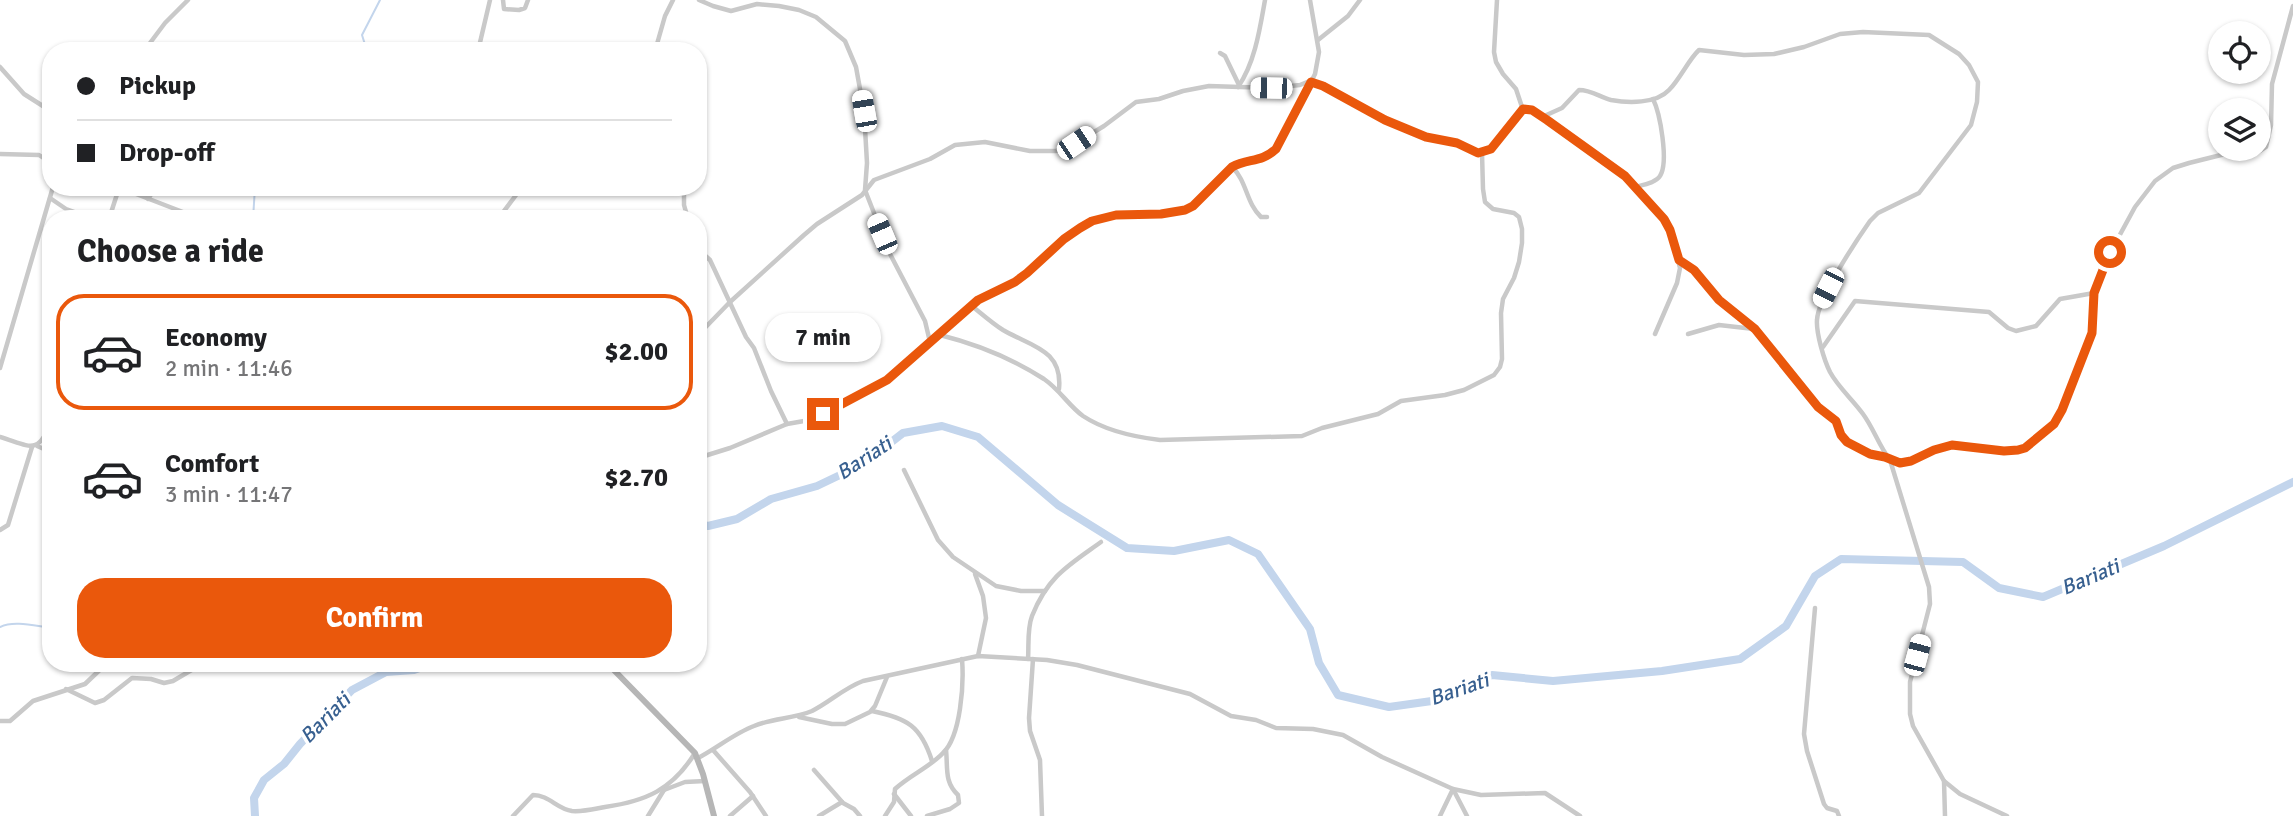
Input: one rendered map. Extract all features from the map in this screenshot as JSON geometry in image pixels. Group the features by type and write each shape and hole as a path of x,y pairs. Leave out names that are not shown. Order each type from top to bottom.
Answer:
{"street":[{"path":"150,42 164,23 188,0"},
{"path":"480,42 490,0"},
{"path":"503,0 504,9 515,10 524,9 528,0"},
{"path":"658,42 673,0"},
{"path":"699,0 732,11 757,4 780,3 816,17 849,47 856,67 865,119 866,190 890,254 925,321 930,342"},
{"path":"1238,86 1252,55 1265,0"},
{"path":"707,455 787,424 823,414 872,389 895,374 982,298 1015,282 1064,239 1092,221 1116,215 1161,214 1185,210 1193,206 1236,164 1261,160 1276,149 1317,65 1318,40 1310,0"},
{"path":"1318,40 1348,16 1360,0"},
{"path":"1497,0 1494,51 1496,62 1516,89 1522,110"},
{"path":"1679,260 1694,270 1719,300 1755,329 1818,407 1836,421 1847,442 1870,454 1905,463 1952,445 2004,451 2025,448 2054,424 2062,410 2092,333 2094,293 2114,244 2135,207 2155,181 2173,168 2202,158 2260,151 2266,147 2271,125 2272,84 2293,6"},
{"path":"1542,117 1558,112 1579,90 1633,102 1666,94 1699,50 1744,55 1774,54 1849,32 1929,35 1959,54 1977,76 1974,117 1966,133 1919,193 1878,213 1870,220 1828,288 1816,321 1832,374 1863,414 1888,458 1906,510 1931,600 1911,679 1910,714 1913,726 1944,781 1945,816"},
{"path":"1220,53 1225,55 1238,86"},
{"path":"0,67 24,94 42,105"},
{"path":"707,326 817,224 862,195 874,180 920,163 955,145 985,142 1016,149 1056,151 1076,143 1104,126 1136,102 1209,86 1293,86 1311,81 1415,133 1457,143 1478,153 1491,149 1522,110"},
{"path":"1634,187 1656,181 1662,171 1660,124 1653,99"},
{"path":"1522,110 1532,110 1613,166 1670,230 1679,260 1679,277 1655,334"},
{"path":"940,335 998,355 1033,372 1059,390 1082,415 1106,427 1146,438 1211,440 1302,436 1322,428 1378,414 1401,401 1464,390 1494,375 1502,359 1500,327 1503,299 1514,278 1522,243 1522,229 1518,217 1514,213 1493,209 1485,202 1482,153"},
{"path":"0,154 42,156"},
{"path":"1232,167 1244,181 1257,213 1261,217 1267,217"},
{"path":"141,196 178,210"},
{"path":"46,210 50,198 69,210"},
{"path":"0,368 42,225"},
{"path":"707,257 754,348 787,424"},
{"path":"1823,347 1855,301 1989,312 2008,328 2016,331 2036,326 2060,299 2094,293"},
{"path":"972,306 1000,328 1048,355 1058,369 1059,390"},
{"path":"1688,334 1718,325 1755,329"},
{"path":"0,437 42,449"},
{"path":"0,530 8,525 34,446 42,440"},
{"path":"904,470 938,540 953,556 996,586 1007,590 1045,591"},
{"path":"1042,816 1040,760 1030,731 1029,718 1032,617 1045,591 1062,569 1101,542"},
{"path":"975,573 983,596 986,618 978,656"},
{"path":"1815,608 1804,734 1824,804 1837,811 1839,816"},
{"path":"513,816 533,794 545,797 562,808 579,811 622,805 652,796 681,774 696,755 713,750 750,727 798,716 815,709 850,686 978,656 1077,665 1189,694 1231,716 1256,720 1276,728 1313,729 1343,735 1382,757 1453,789 1481,794 1545,793 1580,816"},
{"path":"956,813 959,797 947,780 946,750 961,707 962,659"},
{"path":"0,721 10,722 33,701 85,684 98,672"},
{"path":"66,689 95,703 104,700 132,678 164,683 188,672"},
{"path":"616,672 696,755 714,816"},
{"path":"798,716 840,725 871,710 888,676"},
{"path":"871,710 888,714 915,727 926,742 932,761"},
{"path":"713,750 766,816"},
{"path":"885,816 894,803 895,789 946,750"},
{"path":"814,770 842,802 860,816"},
{"path":"648,816 665,788 685,782 705,781"},
{"path":"1944,781 1960,794 2007,816"},
{"path":"1440,816 1453,789"},
{"path":"1453,789 1467,816"},
{"path":"894,793 911,816"},
{"path":"730,816 752,796"},
{"path":"819,816 842,802"},
{"path":"927,816 956,806"}],"waterway":[{"path":"364,42 362,35 380,0"},
{"path":"254,196 254,210"},
{"name":"Bariati","path":"707,526 737,519 771,499 817,486 863,464 903,433 942,426 978,437 1058,505 1127,548 1174,551 1229,540 1258,554 1310,629 1319,663 1338,695 1389,707 1439,700 1492,675 1553,681 1662,671 1740,659 1786,626 1815,576 1841,559 1963,562 1999,588 2043,597 2164,546 2293,482"},
{"path":"0,627 18,624 42,627"},
{"name":"Bariati","path":"255,816 254,798 264,780 284,764 352,690 386,672"}],"route":[{"path":"823,414 887,380 978,300 1015,282 1064,239 1092,221 1116,215 1161,214 1185,210 1193,206 1236,164 1261,160 1269,155 1276,149 1311,82 1385,120 1426,137 1457,143 1478,153 1491,149 1512,125 1520,111 1532,110 1613,166 1632,183 1664,219 1679,260 1694,270 1719,300 1755,329 1822,412 1836,421 1847,442 1870,454 1900,463 1952,445 2018,450 2025,448 2054,424 2092,333 2094,293 2110,252"}]}
